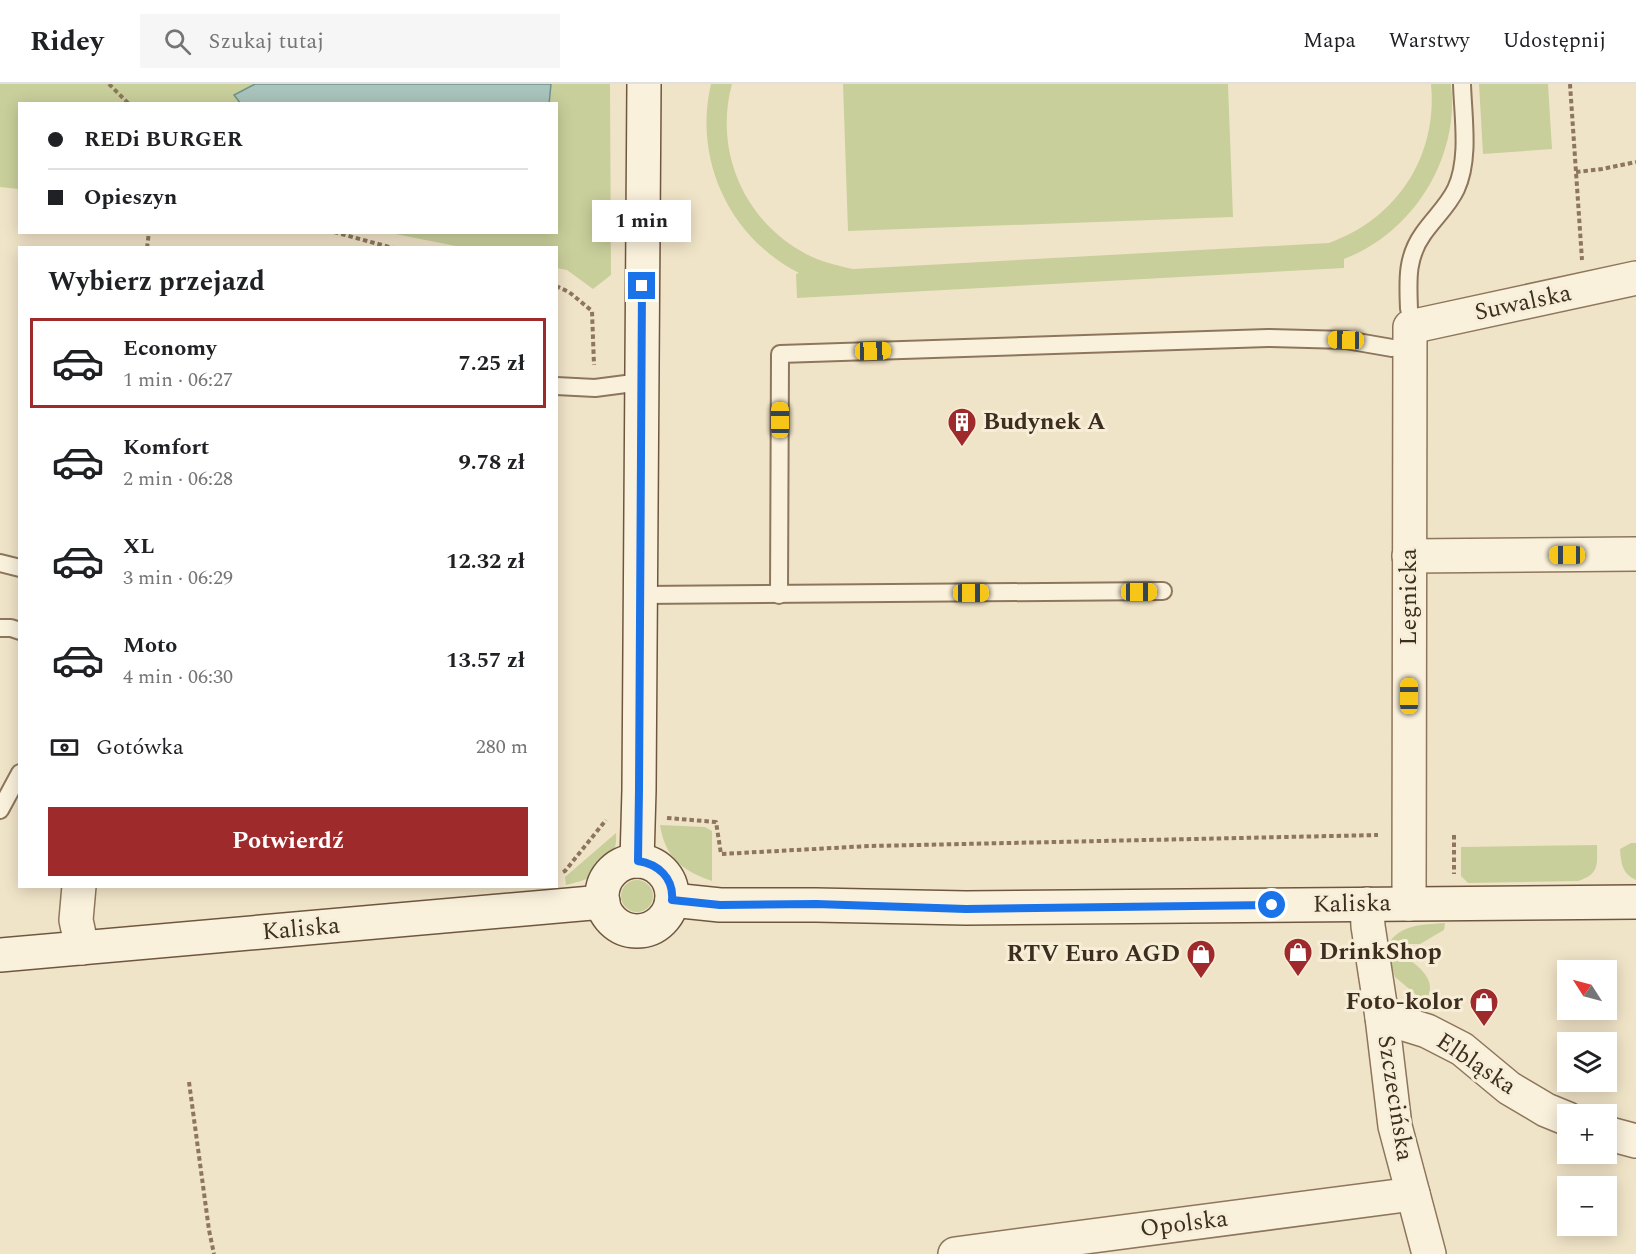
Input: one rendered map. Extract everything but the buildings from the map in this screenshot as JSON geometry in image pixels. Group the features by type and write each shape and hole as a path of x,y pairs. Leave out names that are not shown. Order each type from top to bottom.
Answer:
{"street":[{"path":"638,861 644,84"},
{"name":"Suwalska","path":"1403,328 1636,278"},
{"name":"Legnicka","path":"1403,328 1409,556 1409,904"},
{"path":"1409,556 1636,554"},
{"path":"638,861 648,863 658,868 666,876 671,885 672,900 666,917 658,925 648,930 626,930 609,917 603,902 604,886 609,876 617,868 638,861"},
{"path":"79,888 76,920 82,948"},
{"name":"Kaliska","path":"672,900 720,905 816,904 966,909 1636,902"},
{"name":"Kaliska","path":"0,955 603,902"},
{"name":"Szczecińska","path":"1366,904 1395,1126 1429,1254"},
{"name":"Elbląska","path":"1382,1017 1427,1031 1462,1049 1509,1088 1557,1114"},
{"path":"1617,1136 1636,1141"},
{"name":"Opolska","path":"955,1254 1413,1194"}],"lane":[{"path":"779,595 780,354 1268,338 1346,340 1403,328 1408,271 1412,254 1422,235 1444,209 1457,188 1465,159 1462,84"},
{"path":"558,386 595,388 641,382"},
{"path":"0,563 18,568"},
{"path":"641,596 1163,591"},
{"path":"0,628 18,630"},
{"path":"0,810 18,777"}],"path":[{"path":"109,84 127,102"},
{"path":"1570,84 1582,258"},
{"path":"1576,172 1636,162"},
{"path":"341,234 386,246"},
{"path":"558,287 569,292 592,311 595,388"},
{"path":"558,873 565,871 611,814"},
{"path":"663,818 716,822 721,854 870,846 1384,835"},
{"path":"1454,835 1455,881"},
{"path":"189,1083 214,1254"}],"green space":[{"path":"0,84 610,84 611,275 593,289 567,270 558,268 558,246 456,246 395,234 558,234 558,102 18,102 18,189 0,187"},
{"path":"711,84 732,84 727,108 727,133 731,157 738,180 749,201 763,220 801,251 826,262 853,269 1329,243 1375,218 1408,182 1420,160 1428,136 1431,84 1451,84 1452,112 1448,139 1427,190 1411,212 1391,231 1369,247 1344,259 1344,268 797,298 796,274 799,273 775,258 754,239 736,218 722,194 707,141 707,113"},
{"path":"843,84 1228,84 1233,217 848,231"},
{"path":"1479,84 1548,84 1552,149 1483,154"},
{"path":"660,825 705,827 712,831 712,881 692,873 677,861 666,846"},
{"path":"616,833 613,853 599,870 585,880 566,885 565,877"},
{"path":"1636,843 1636,880 1625,871 1621,859 1620,849"},
{"path":"1597,845 1597,863 1594,872 1578,881 1468,883 1461,876 1461,847"},
{"path":"637,880 648,885 653,896 648,907 637,912 626,907 621,896 626,885"},
{"path":"1445,923 1444,930 1420,944 1388,944 1400,932 1414,926"},
{"path":"1400,954 1415,964 1427,978 1430,988 1426,1003 1395,977 1388,956"}],"water":[{"path":"255,84 551,84 549,102 239,102 234,95"}],"place":[{"name":"Budynek A","path":"962,448"},
{"name":"DrinkShop","path":"1298,978"},
{"name":"RTV Euro AGD","path":"1201,980"},
{"name":"Foto-kolor","path":"1484,1028"}],"route":[{"path":"642,286 638,861 658,868 666,876 671,885 672,900 720,905 816,904 966,909 1272,905"}]}
